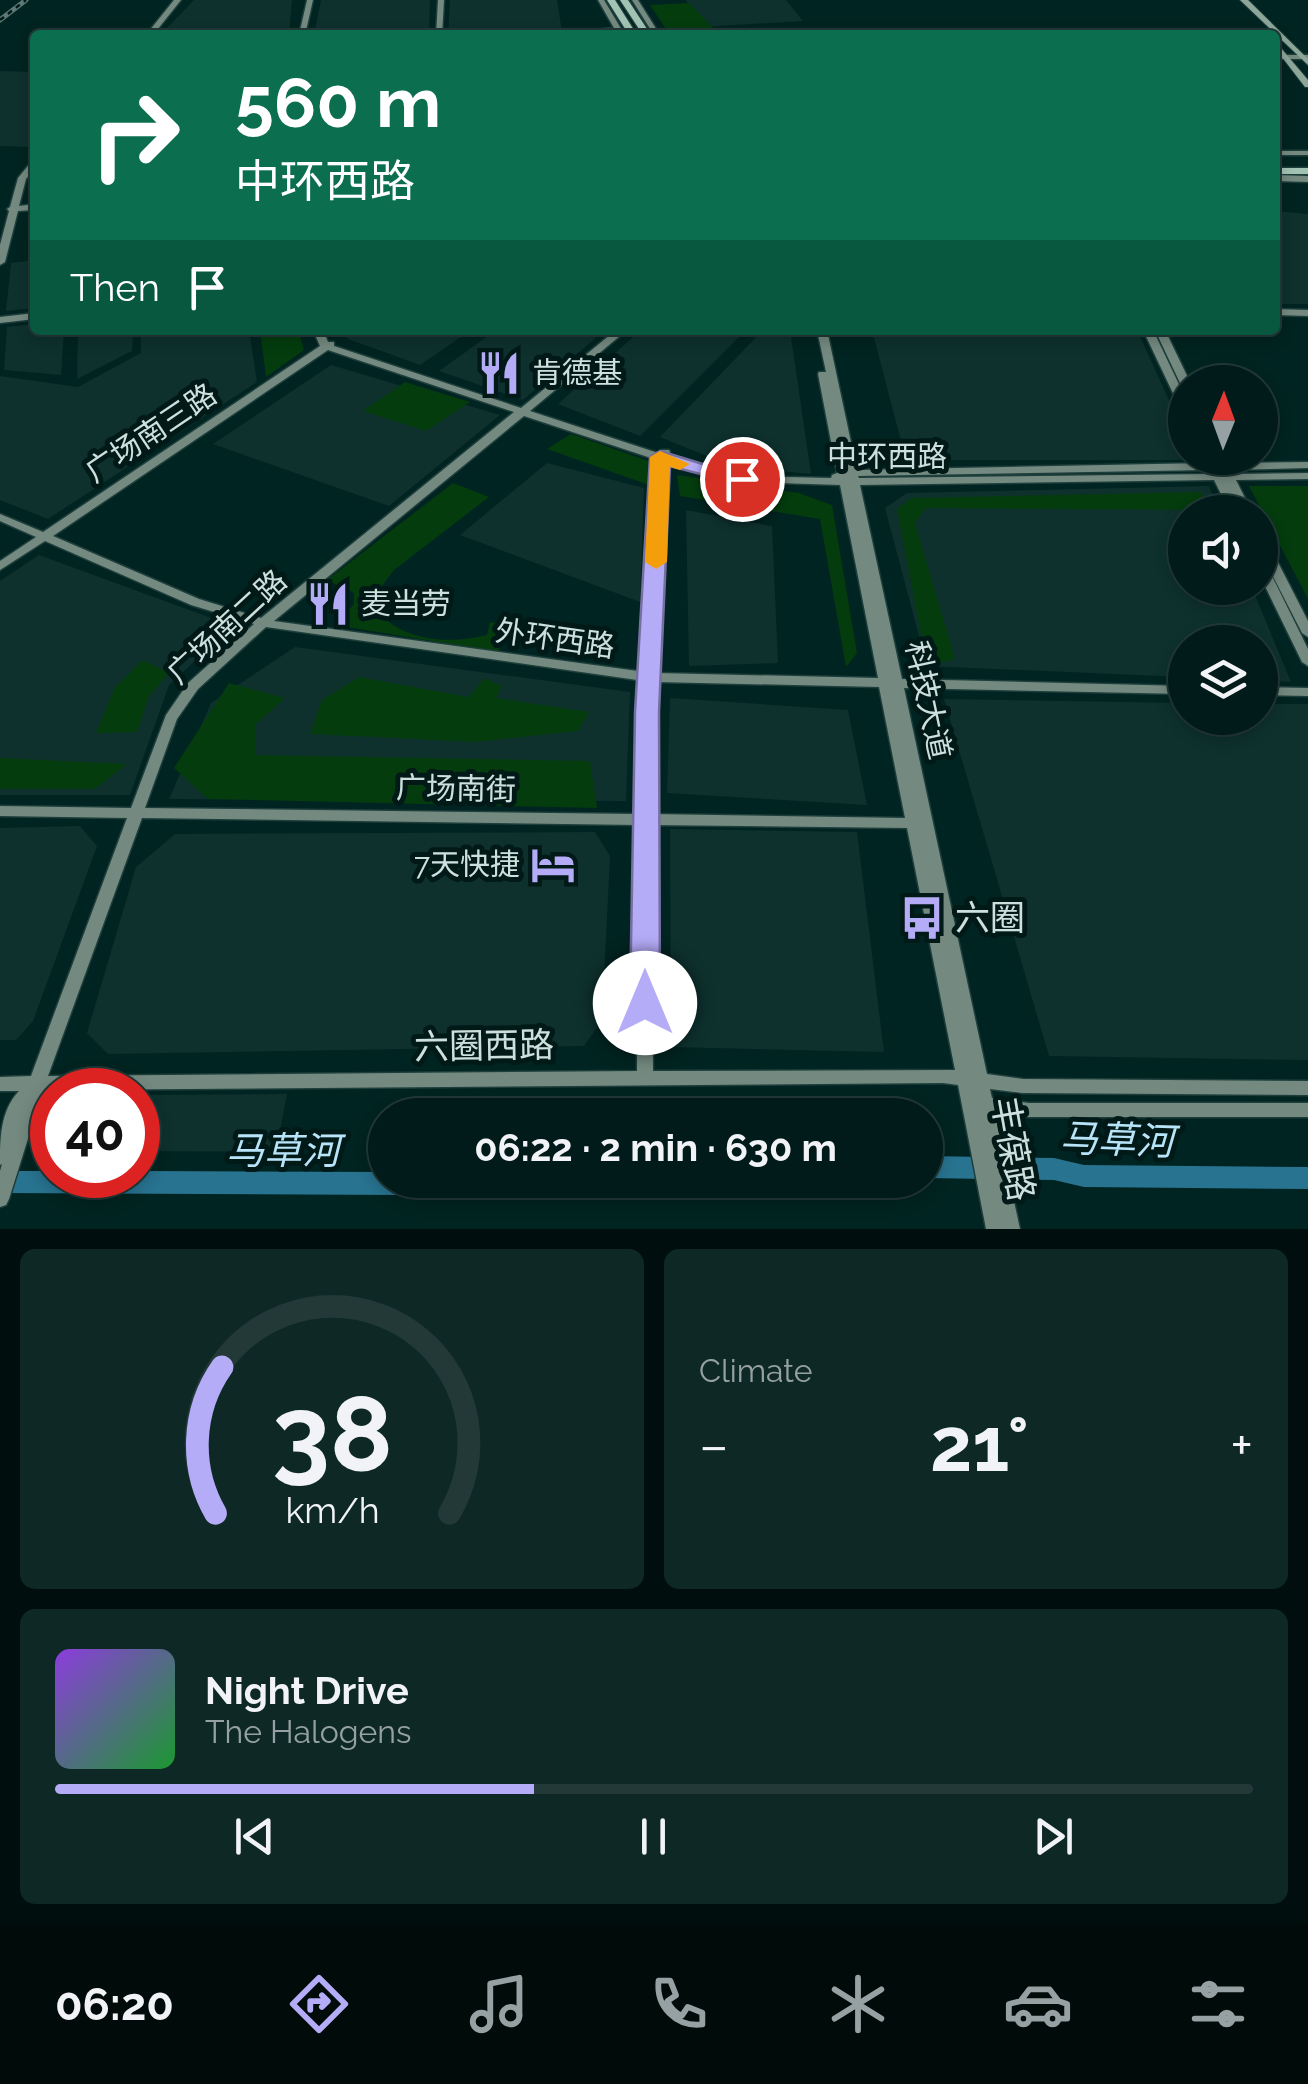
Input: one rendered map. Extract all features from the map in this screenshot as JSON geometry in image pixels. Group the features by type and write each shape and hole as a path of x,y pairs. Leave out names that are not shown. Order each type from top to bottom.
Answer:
{"highway":[{"path":"628,1 644,30"},
{"path":"612,2 630,30"},
{"path":"1280,171 1308,171"}],"main road":[{"path":"1231,0 1263,30"},
{"path":"1244,0 1276,30"},
{"path":"1280,34 1306,59"},
{"path":"1280,48 1308,85"}],"street":[{"path":"152,30 178,0"},
{"path":"303,30 310,0"},
{"path":"439,30 441,0"},
{"path":"601,0 618,30"},
{"path":"628,1 653,30"},
{"path":"1280,57 1306,59"},
{"path":"1280,153 1308,154"},
{"path":"0,262 22,178 30,169"},
{"path":"12,209 30,207"},
{"path":"1280,312 1308,313"},
{"path":"0,320 30,317"},
{"path":"321,335 328,345"},
{"path":"327,335 328,345"},
{"name":"广场南二路","path":"43,1068 171,718 193,686 264,623 616,335"},
{"name":"科技大道","path":"815,335 974,1081"},
{"name":"科技大道","path":"823,335 848,478"},
{"path":"1150,335 1168,372"},
{"path":"1162,335 1177,365"},
{"name":"中环西路","path":"328,345 742,479 1168,468"},
{"name":"广场南三路","path":"0,566 328,345"},
{"path":"645,1077 648,677 662,455"},
{"name":"中环西路","path":"1278,466 1308,466"},
{"name":"中环西路","path":"1278,473 1308,476"},
{"name":"外环西路","path":"0,518 195,602 264,623 648,677 1168,690"},
{"path":"1278,575 1308,634"},
{"path":"1278,601 1308,662"},
{"name":"科技大道","path":"891,685 910,822 974,1081"},
{"path":"1278,691 1308,692"},
{"name":"广场南街","path":"0,812 910,822"},
{"name":"六圈西路","path":"160,1083 943,1076 974,1081 1308,1088"},
{"name":"丰葆路","path":"974,1081 984,1105 986,1151"},
{"name":"丰葆路","path":"974,1081 995,1189 1011,1229"},
{"name":"六圈西路","path":"0,1084 30,1084"},
{"name":"广场南二路","path":"0,1199 6,1162 30,1102"},
{"path":"984,1105 1029,1110 1308,1110"},
{"name":"丰葆路","path":"995,1189 995,1229"}],"shaded area":[{"path":"194,0 292,0 289,30 165,30"},
{"path":"321,0 430,0 429,30 315,30"},
{"path":"450,0 557,0 562,30 448,30"},
{"path":"686,0 786,0 803,21 702,27"},
{"path":"0,71 30,72 30,147 0,146"},
{"path":"1280,211 1308,214 1308,304 1280,304"},
{"path":"30,261 30,309 6,311 11,263"},
{"path":"30,325 30,335 64,335 61,375 4,370 7,327"},
{"path":"78,335 133,335 132,351 77,379"},
{"path":"141,335 250,335 257,382 48,519 0,500 0,376 78,387 141,353"},
{"path":"346,335 464,335 420,365"},
{"path":"489,335 599,335 523,400 439,371"},
{"path":"635,335 741,335 640,436 558,404"},
{"path":"758,335 791,335 811,474 734,467 660,437"},
{"path":"873,335 1139,335 1168,398 1168,460 906,460"},
{"path":"331,365 500,415 389,506 213,444"},
{"path":"547,463 644,488 640,602 460,535"},
{"path":"1209,486 1213,495 1168,495 1168,605 1259,605 1267,625 1168,625 1168,676 927,666 885,508 907,493"},
{"path":"686,510 772,526 778,663 689,666"},
{"path":"39,555 233,626 169,685 130,795 0,795 0,581"},
{"path":"295,647 630,692 626,801 169,799 211,703"},
{"path":"1278,651 1291,682 1278,681"},
{"path":"670,698 848,710 867,805 667,793"},
{"path":"944,699 1168,703 1168,735 1278,735 1278,704 1308,704 1308,1060 1049,1056"},
{"path":"80,826 97,846 33,1021 16,1040 0,1040 0,828"},
{"path":"670,829 857,832 884,1052 671,1047"},
{"path":"595,832 610,856 602,1021 584,1046 108,1054 87,1033 136,867 175,834"},
{"path":"287,1094 276,1152 160,1151 160,1095"}],"green space":[{"path":"689,3 715,30 667,30 650,5"},
{"path":"261,335 300,335 304,350 266,377"},
{"path":"405,382 470,402 426,431 363,411"},
{"path":"571,434 651,462 649,485 547,449"},
{"path":"677,475 799,493 832,505 857,653 846,667 820,519 680,496"},
{"path":"453,483 489,497 394,570 382,586 382,615 404,631 431,639 487,635 490,622 507,626 499,638 499,652 335,625 354,604 354,593 327,580"},
{"path":"1249,486 1308,486 1308,599 1278,542 1278,495 1254,495"},
{"path":"1201,492 1202,495 1168,495 1168,510 926,508 915,523 955,659 927,666 897,509 911,498"},
{"path":"143,660 169,673 149,696 137,732 96,733 115,687"},
{"path":"359,677 469,697 484,678 502,686 496,698 589,712 578,731 476,742 310,734 322,700"},
{"path":"229,683 285,698 255,725 255,755 590,761 597,808 208,799 174,768"},
{"path":"0,758 127,764 95,789 0,789"}],"waterway":[{"name":"马草河","path":"943,1167 1054,1169 1084,1176 1308,1178"},
{"name":"马草河","path":"0,1182 368,1184"}],"railway":[{"path":"0,20 26,0"}],"slow traffic":[{"path":"656,562 660,457 680,464"}],"place":[{"name":"肯德基","path":"499,373"},
{"name":"麦当劳","path":"328,604"},
{"name":"7天快捷","path":"553,865"},
{"name":"六圈","path":"922,918"}],"route":[{"path":"645,1003 647,712 660,457 742,479"}]}
